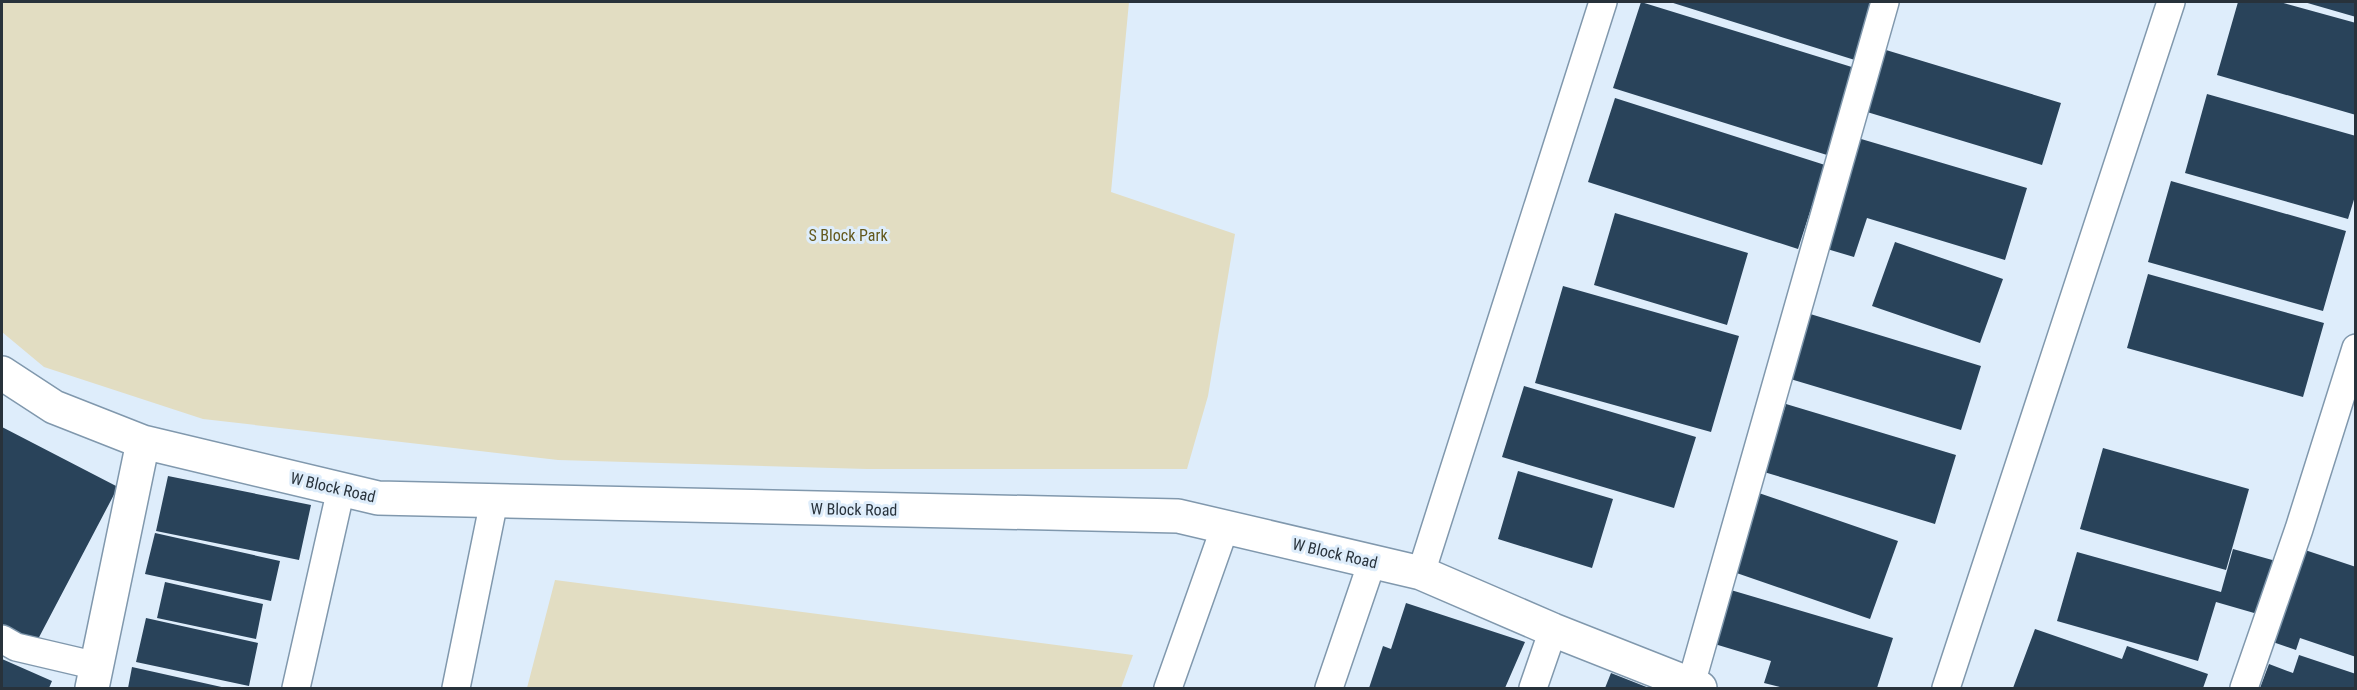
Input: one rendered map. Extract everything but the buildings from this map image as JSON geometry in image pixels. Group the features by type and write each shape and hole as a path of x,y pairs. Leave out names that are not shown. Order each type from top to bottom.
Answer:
{"street":[{"path":"1421,573 1603,2"},
{"path":"1695,686 1885,2"},
{"path":"1946,688 2171,2"},
{"path":"2244,688 2299,529 2355,348"},
{"name":"W Block Road","path":"2,373 54,407 143,442 378,498 1178,516 1421,573 1553,630 1695,686"},
{"path":"2,639 16,647 94,677 143,442"},
{"path":"296,688 341,489"},
{"path":"456,688 494,501"},
{"path":"1168,688 1225,527"},
{"path":"1329,688 1372,562"},
{"path":"1533,688 1553,630"}],"green space":[{"name":"S Block Park","path":"2,2 1129,2 1111,192 1235,234 1208,396 1187,469 867,469 558,460 203,419 44,367 2,332"},
{"path":"555,580 1133,655 1121,688 527,688"}]}
